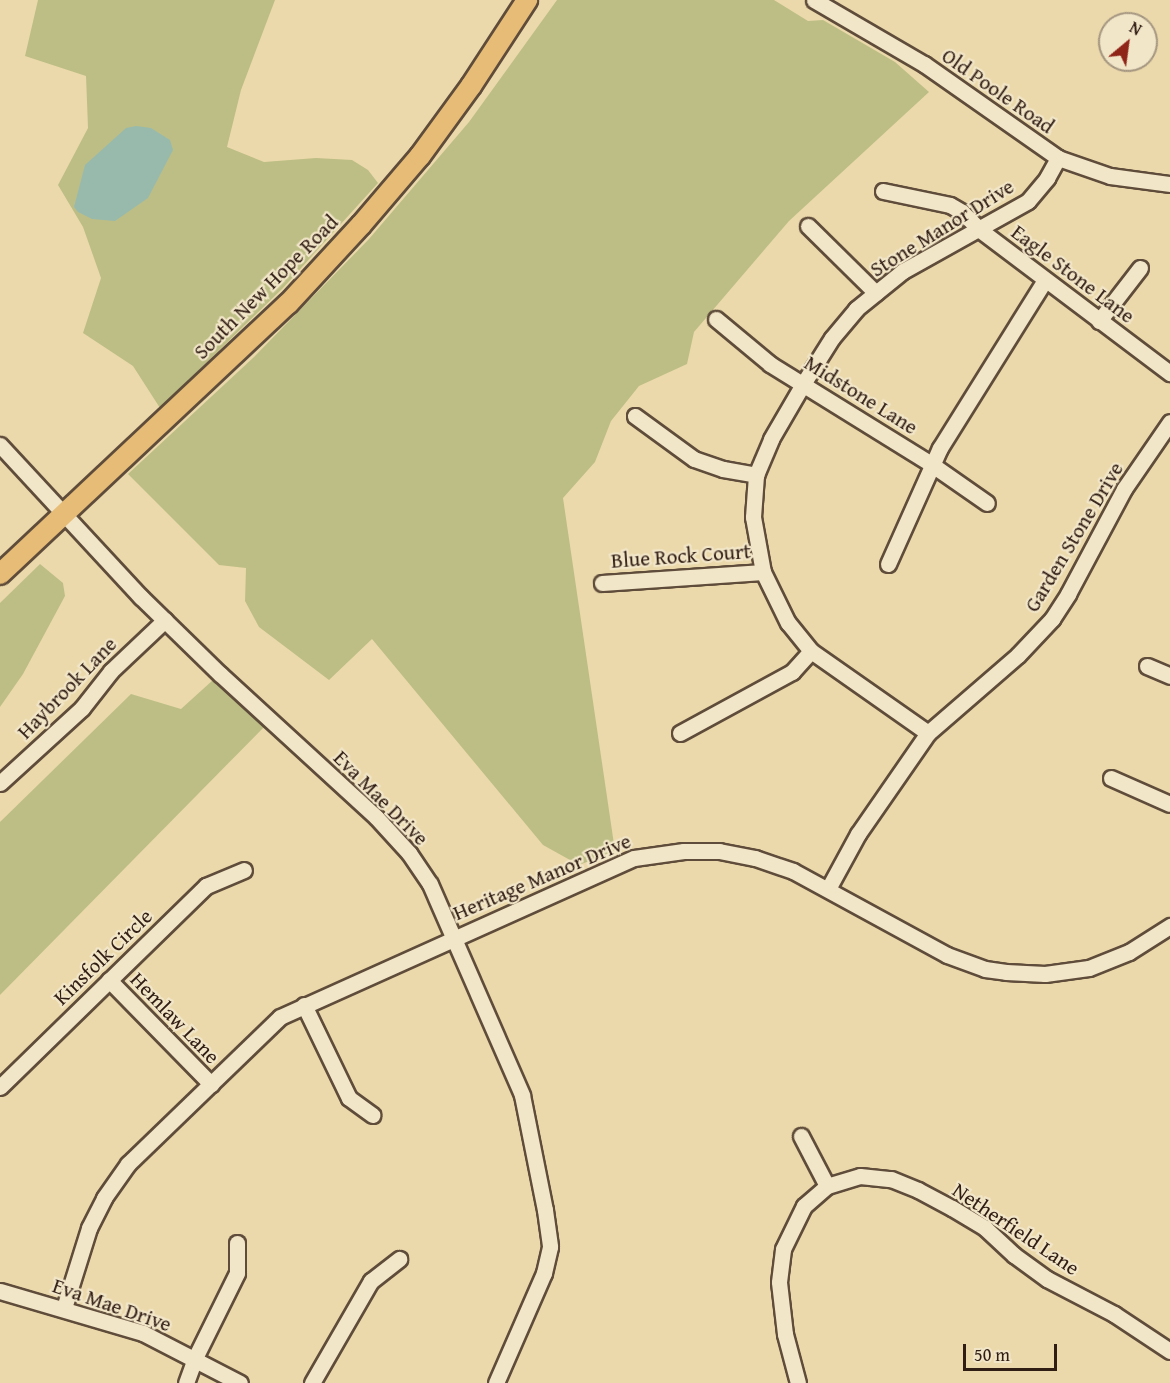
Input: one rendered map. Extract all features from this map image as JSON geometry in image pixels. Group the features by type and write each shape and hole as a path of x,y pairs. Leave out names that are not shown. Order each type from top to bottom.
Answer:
{"main road":[{"name":"South New Hope Road","path":"0,574 288,304 361,225 420,156 471,86 527,0"}],"street":[{"name":"Old Poole Road","path":"814,0 914,58 1058,158 1110,176 1170,184"},
{"name":"Stone Manor Drive","path":"928,733 811,651 788,623 764,572 753,517 756,475 771,439 803,384 832,338 856,309 903,271 980,230 1028,201 1047,178 1058,158"},
{"name":"Eagle Stone Lane","path":"883,190 951,205 1045,280 1170,373"},
{"path":"808,226 876,293"},
{"path":"1099,321 1140,268"},
{"path":"888,564 931,464 1045,280"},
{"name":"Midstone Lane","path":"716,319 770,364 931,464 987,503"},
{"path":"635,416 694,459 723,469 756,475"},
{"name":"Garden Stone Drive","path":"828,890 858,834 928,733 1018,656 1052,619 1068,594 1124,489 1170,422"},
{"name":"Eva Mae Drive","path":"0,445 165,620 376,817 410,854 430,884 522,1095 550,1247 544,1273 496,1383"},
{"name":"Blue Rock Court","path":"602,583 764,572"},
{"name":"Haybrook Lane","path":"0,783 82,708 111,671 165,620"},
{"path":"680,733 783,677 811,651"},
{"path":"1147,666 1170,676"},
{"path":"1110,778 1170,804"},
{"name":"Heritage Manor Drive","path":"64,1308 89,1228 104,1198 128,1164 280,1017 634,858 658,853 705,850 736,853 773,863 828,890 947,955 985,969 1006,972 1045,974 1089,968 1129,952 1170,926"},
{"name":"Kinsfolk Circle","path":"0,1087 206,886 244,870"},
{"name":"Hemlaw Lane","path":"109,980 211,1084"},
{"path":"304,1005 349,1098 372,1115"},
{"path":"801,1136 827,1186"},
{"name":"Netherfield Lane","path":"798,1383 785,1334 779,1282 783,1249 804,1206 827,1186 860,1176 891,1179 918,1190 985,1228 1014,1256 1047,1278 1114,1314 1170,1352"},
{"path":"186,1383 195,1358 237,1273 237,1243"},
{"path":"312,1383 371,1281 399,1259"},
{"name":"Eva Mae Drive","path":"0,1291 143,1333 240,1383"}],"green space":[{"path":"38,0 275,0 241,90 227,147 264,162 316,158 352,160 368,170 378,183 283,288 160,408 133,366 83,333 101,278 83,227 58,185 88,128 86,76 25,56"},
{"path":"557,0 774,0 808,21 823,20 895,62 929,92 789,221 694,332 687,364 639,386 611,421 595,462 563,498 615,851 579,865 543,845 372,639 329,680 259,627 245,601 246,568 219,565 128,474 254,357 369,239 469,122"},
{"path":"40,564 63,583 65,596 23,674 0,707 0,603"},
{"path":"213,680 265,726 0,995 0,822 131,694 181,709"}],"shaded area":[{"path":"136,126 151,128 170,140 173,150 148,198 115,221 92,219 78,212 74,207 85,165 126,128"}]}
